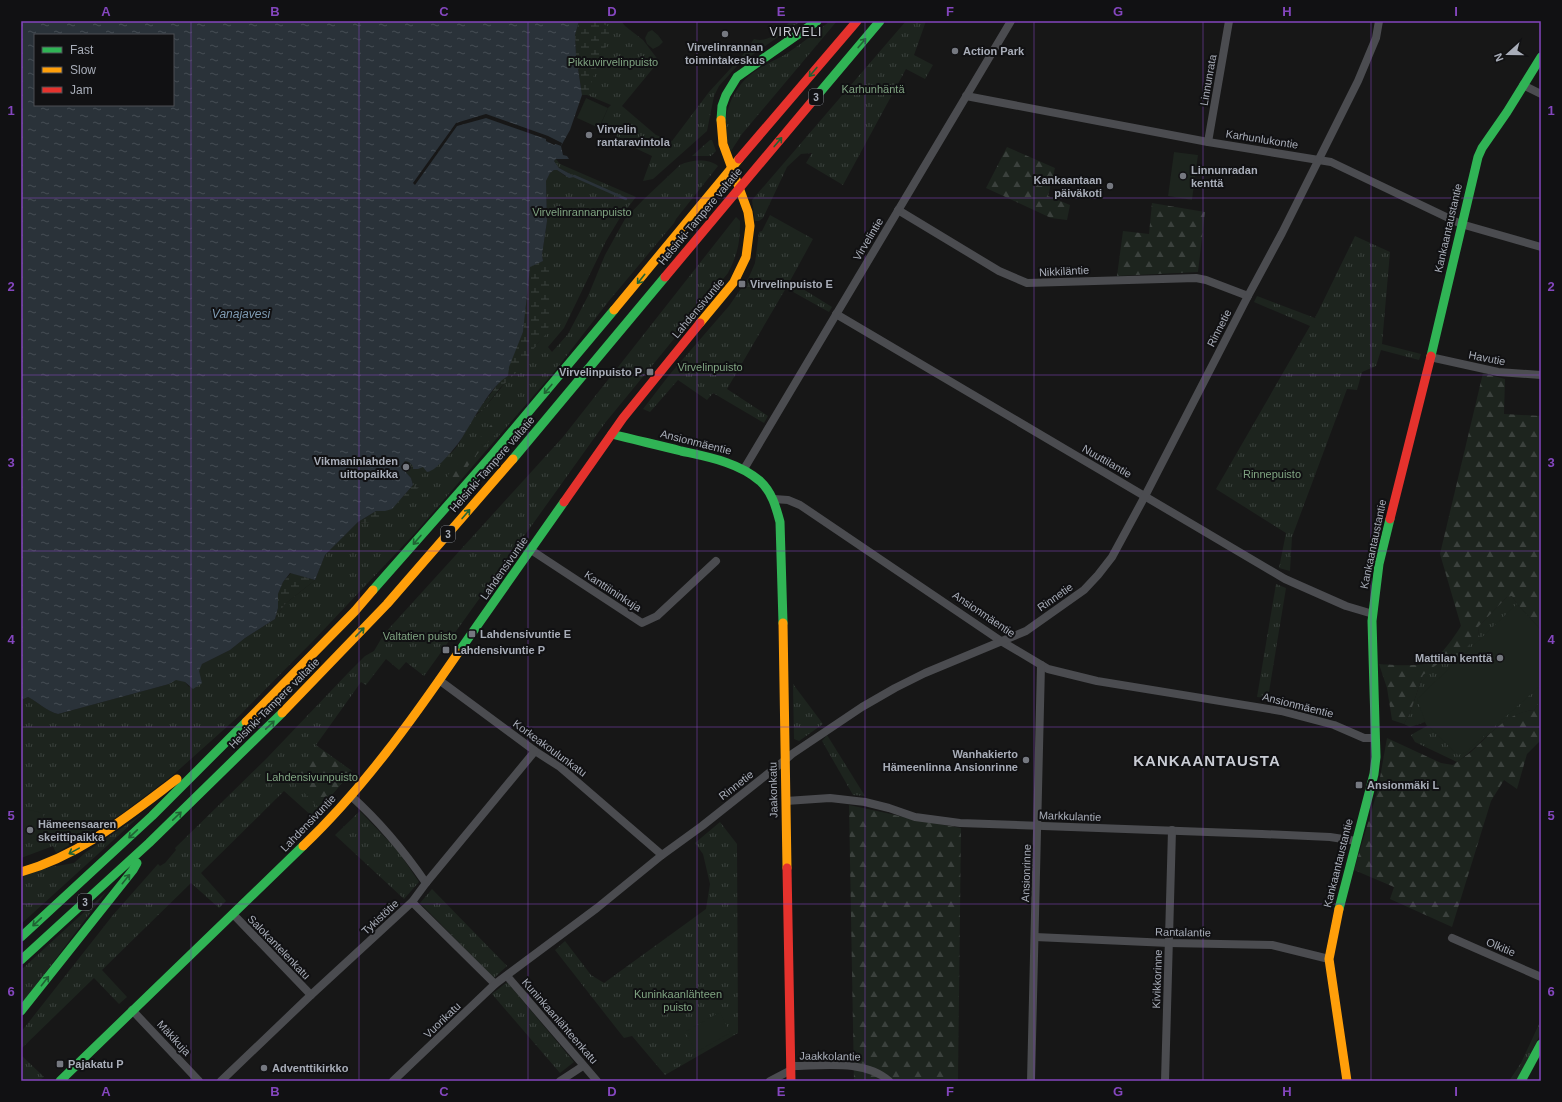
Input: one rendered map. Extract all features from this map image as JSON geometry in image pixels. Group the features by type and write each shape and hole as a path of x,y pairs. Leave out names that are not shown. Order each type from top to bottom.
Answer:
{"main road":[{"name":"Lahdensivuntie","path":"60,1081 328,822 351,796 439,680 612,434 734,282 746,257 750,226 748,212 717,131 722,106 726,95 737,77 817,21"},
{"name":"Helsinki-Tampere valtatie","path":"21,937 152,816 271,698 355,611 493,454 638,282 748,148 857,21"},
{"name":"Helsinki-Tampere valtatie","path":"21,960 149,843 275,720 387,604 505,468 880,21"},
{"name":"Kankaantaustantie","path":"1346,1081 1329,959 1336,922 1374,774 1376,757 1373,614 1379,564 1478,157 1482,148 1496,129 1541,57"},
{"name":"Ansionmäentie","path":"612,434 727,462 744,469 762,484 774,499"},
{"name":"Jaakonkatu","path":"774,499 779,515 781,561 791,1081"},
{"path":"21,872 65,856 83,846 126,818 185,773 210,757"},
{"path":"21,1011 133,870 149,843"},
{"path":"1521,1081 1541,1044"}],"street":[{"name":"Virvelintie","path":"744,469 1011,21"},
{"name":"Linnunrata","path":"1208,142 1230,21"},
{"name":"Rinnetie","path":"507,976 597,908 662,855 702,826 792,754 821,734 895,688 925,673 1002,641 1013,638 1026,631 1084,590 1112,557 1282,233 1358,81 1376,38 1379,21"},
{"path":"1523,85 1541,94"},
{"name":"Karhunlukontie","path":"966,96 1208,142 1331,162 1461,224 1541,247"},
{"name":"Nikkiläntie","path":"898,210 999,271 1026,283 1196,278 1206,280 1248,296"},
{"name":"Nuuttilantie","path":"836,314 1284,579 1346,606 1373,614"},
{"name":"Havutie","path":"1430,357 1498,372 1541,375"},
{"name":"Ansionmäentie","path":"774,499 788,500 800,506 1002,641 1048,669 1097,681 1281,711 1334,725 1364,738 1375,738"},
{"name":"Kanttiininkuja","path":"531,550 642,623 657,616 716,560"},
{"name":"Ansionrinne","path":"1031,1081 1041,666"},
{"name":"Korkeakoulunkatu","path":"439,680 535,751 560,767 662,855"},
{"name":"Tykistötie","path":"221,1081 311,995 412,902 535,751"},
{"path":"351,796 405,854 426,883"},
{"name":"Markkulantie","path":"786,801 830,798 865,802 890,808 915,817 960,823 1172,830 1322,837 1356,841"},
{"name":"Kivikkorinne","path":"1166,1081 1172,830"},
{"path":"412,902 495,984"},
{"name":"Salokantelenkatu","path":"232,914 311,995"},
{"name":"Rantalantie","path":"1035,937 1170,943 1272,945 1329,959"},
{"name":"Olkitie","path":"1452,938 1541,977"},
{"name":"Vuorikatu","path":"393,1081 495,984 507,976"},
{"name":"Kuninkaanlähteenkatu","path":"507,976 597,1081"},
{"name":"Mäkikuja","path":"132,1010 199,1081"},
{"path":"560,1081 583,1066"},
{"name":"Jaakkolantie","path":"791,1068 861,1067 874,1070 883,1075 889,1081"},
{"path":"770,1081 791,1068"}],"green space":[{"name":"Pikkuvirvelinpuisto","path":"579,21 621,21 643,40 659,61 622,106 656,135 672,141 709,92 742,56 754,39 764,40 779,32 791,21 801,21 738,65 719,86 714,96 707,131 653,179 643,181 652,156 616,139 617,134 601,124 608,108 611,105 587,95 582,95"},
{"path":"579,21 596,21 614,29 596,69 587,95 582,95 576,55 575,35"},
{"path":"830,21 837,21 742,134 731,151 725,131 726,116 731,101 739,87 753,73 786,54"},
{"name":"Karhunhäntä","path":"906,21 926,21 914,55 933,65 925,79 906,69 843,185 806,163 812,153 801,154 787,167 763,218 759,221 755,221 752,200"},
{"path":"652,30 663,42 653,49 647,44 645,38 648,32"},
{"path":"586,98 608,108 599,128 577,118"},
{"path":"710,140 712,140 716,151 711,156 692,156"},
{"path":"1007,147 1055,168 1048,196 1070,205 1067,220 1051,218 986,188"},
{"name":"Linnunradan kenttä","path":"1174,152 1198,155 1192,200 1168,196"},
{"name":"Virvelinrannanpuisto","path":"556,159 560,164 636,197 621,216 606,241 564,328 548,347 552,352 568,334 588,296 605,255 625,219 680,165 689,162 704,161 714,163 718,166 674,223 608,302 554,372 416,532 313,641 239,716 173,775 120,815 56,853 53,846 21,858 22,699 28,697 58,714 169,684 176,679 185,682 189,687 199,674 198,671 202,664 230,650 245,638 275,619 285,604 315,580 325,555 358,522 364,523 419,487 413,485 411,478 401,467 405,461 414,466 422,466 451,453 459,443 469,424 477,414 482,411 542,338 524,322 530,267 543,261 542,255 547,221 546,181 550,173 554,170 557,170 565,176 574,176 559,168 554,161"},
{"path":"1152,203 1205,212 1198,272 1117,276 1123,231 1149,234"},
{"name":"Virvelinpuisto","path":"770,215 813,239 790,281 832,307 829,312 786,288 727,389 768,416 764,423 713,393 707,400 678,380 650,412 643,409 670,374 729,306 749,277 755,263 759,232 762,231"},
{"path":"736,217 740,221 740,236 736,254 728,273 605,423 424,676 406,662 399,670 386,659 366,685 361,682 316,745 352,771 313,817 284,791 201,873 226,901 219,908 191,883 102,970 127,997 119,1004 94,978 21,1049 21,1032 113,915 158,864 160,866 165,863 176,850 175,848 266,759 365,656 374,651 384,634 563,437"},
{"name":"Rinnepuisto","path":"1355,236 1390,252 1382,344 1421,354 1419,360 1381,350 1376,366 1362,372 1357,390 1347,389 1292,537 1290,571 1279,568 1286,533 1216,489 1310,326 1254,302 1257,296 1315,318"},
{"path":"543,261 551,264 551,296 548,332 537,344 521,368 500,388 482,411 476,413 501,380 508,376 508,367 523,332 530,267"},
{"path":"1483,373 1505,379 1504,414 1541,416 1541,630 1517,604 1512,596 1507,597 1478,627 1479,635 1462,652 1452,653 1423,675 1410,713 1404,724 1392,720 1387,688 1379,664 1426,664 1434,659 1443,650 1461,626 1440,554"},
{"path":"496,419 499,419 502,423 500,430 482,448 468,466 463,477 457,481 448,478 448,475"},
{"path":"413,485 419,487 407,500 392,512 376,521 367,523 358,522 376,511 392,509"},
{"path":"291,573 315,580 285,604 275,619 278,608 278,594 283,582"},
{"path":"1276,584 1286,588 1268,698 1257,697"},
{"name":"Mattilan kenttä","path":"1512,596 1517,604 1541,630 1541,701 1534,710 1523,712 1502,723 1457,762 1415,742 1411,735 1427,726 1425,722 1410,727 1404,724 1410,713 1423,675 1425,672 1479,635 1478,627 1507,597"},
{"name":"Mattilan kenttä","path":"1517,604 1541,630 1541,685 1466,752 1458,755 1426,724 1417,699"},
{"path":"793,684 823,724 799,741 794,739"},
{"path":"1541,701 1541,740 1527,754 1517,789 1504,780 1491,801 1452,927 1390,899 1394,887 1354,870 1378,789 1387,738 1441,763 1453,765 1471,752 1500,725 1515,715 1534,710"},
{"path":"827,735 865,796 853,795 822,741"},
{"name":"Lahdensivunpuisto","path":"316,746 352,771 320,809 292,780"},
{"path":"849,805 911,819 961,828 958,1081 854,1081"},
{"name":"Hämeensaaren skeittipaikka","path":"21,808 43,813 44,822 34,836 21,844"},
{"path":"360,811 398,851 419,882 404,899 335,835"},
{"path":"141,815 21,924 21,876 51,867 74,863 86,852"},
{"name":"Kuninkaanlähteen puisto","path":"720,822 737,844 738,1033 665,1075 632,1036 624,1038 555,950 565,941 591,975 604,983 706,909 710,884 703,854 695,843"},
{"path":"432,889 507,966 494,978 420,903"},
{"path":"106,892 21,1005 21,970"},
{"path":"507,982 574,1062 560,1073 492,994"},
{"path":"720,1012 730,1033 696,1052 685,1032"},
{"path":"1541,1020 1540,1035 1517,1081 1509,1081 1521,1063"},
{"path":"21,1055 44,1077 38,1081 21,1081"}],"water":[{"name":"Vanajavesi","path":"21,21 579,21 575,35 576,55 582,95 570,130 561,146 563,155 567,156 569,159 556,159 554,161 559,168 574,177 569,178 557,170 554,170 550,173 546,181 547,221 542,255 543,261 530,267 523,332 509,367 508,376 501,381 488,396 455,447 442,462 427,472 423,467 413,469 413,466 409,462 405,461 401,467 411,478 413,485 392,509 376,511 358,522 325,555 315,580 290,573 283,582 278,594 278,608 275,619 245,638 230,650 202,664 199,671 202,683 193,689 185,682 176,680 169,684 58,714 28,697 21,700"}],"pier":[{"path":"486,114 548,136 562,143 561,146 556,144 554,145 546,141 546,139 486,118 457,126 415,185 413,183 456,123"}],"waterway":[{"path":"574,176 626,199"}],"traffic: fast":[{"path":"721,120 722,106 726,95 737,77 817,21"},
{"path":"815,98 880,21"},
{"path":"1431,356 1478,157 1482,148 1507,112 1541,57"},
{"path":"513,459 665,277"},
{"path":"373,590 493,454 614,310"},
{"path":"612,434 722,461 742,469 764,485 773,500 780,522 783,623"},
{"path":"458,653 564,502"},
{"path":"1339,909 1374,774 1376,757 1372,621 1379,564 1390,519"},
{"path":"21,960 149,843 282,713"},
{"path":"21,937 152,816 246,722"},
{"path":"60,1081 303,846"},
{"path":"21,1011 137,863"},
{"path":"1521,1081 1541,1044"}],"traffic: slow":[{"path":"700,323 734,282 746,257 750,226 748,212 723,144 721,120"},
{"path":"614,310 739,159"},
{"path":"282,713 387,604 513,459"},
{"path":"246,722 355,611 373,590"},
{"path":"783,623 787,868"},
{"path":"303,846 346,802 366,778 423,704 458,653"},
{"path":"21,872 43,865 84,845 122,820 177,779"},
{"path":"1339,909 1329,959 1347,1081"}],"traffic: jam":[{"path":"739,159 857,21"},
{"path":"665,277 815,98"},
{"path":"564,502 623,418 700,323"},
{"path":"1390,519 1431,356"},
{"path":"787,868 791,1081"}],"place":[{"name":"Virvelinrannan toimintakeskus","path":"725,34"},
{"name":"Action Park","path":"955,51"},
{"name":"Virvelin rantaravintola","path":"589,135"},
{"name":"Linnunradan kenttä","path":"1183,176"},
{"name":"Kankaantaan päiväkoti","path":"1110,186"},
{"name":"Virvelinpuisto E","path":"742,284"},
{"name":"Virvelinpuisto P","path":"650,372"},
{"name":"Vikmaninlahden uittopaikka","path":"406,467"},
{"name":"Lahdensivuntie E","path":"472,634"},
{"name":"Lahdensivuntie P","path":"446,650"},
{"name":"Mattilan kenttä","path":"1500,658"},
{"name":"Wanhakierto Hämeenlinna Ansionrinne","path":"1026,760"},
{"name":"Ansionmäki L","path":"1359,785"},
{"name":"Hämeensaaren skeittipaikka","path":"30,830"},
{"name":"Pajakatu P","path":"60,1064"},
{"name":"Adventtikirkko","path":"264,1068"}],"district":[{"name":"VIRVELI","path":"796,32"},
{"name":"KANKAANTAUSTA","path":"1207,761"}],"park label":[{"name":"Valtatien puisto","path":"420,636"}]}
